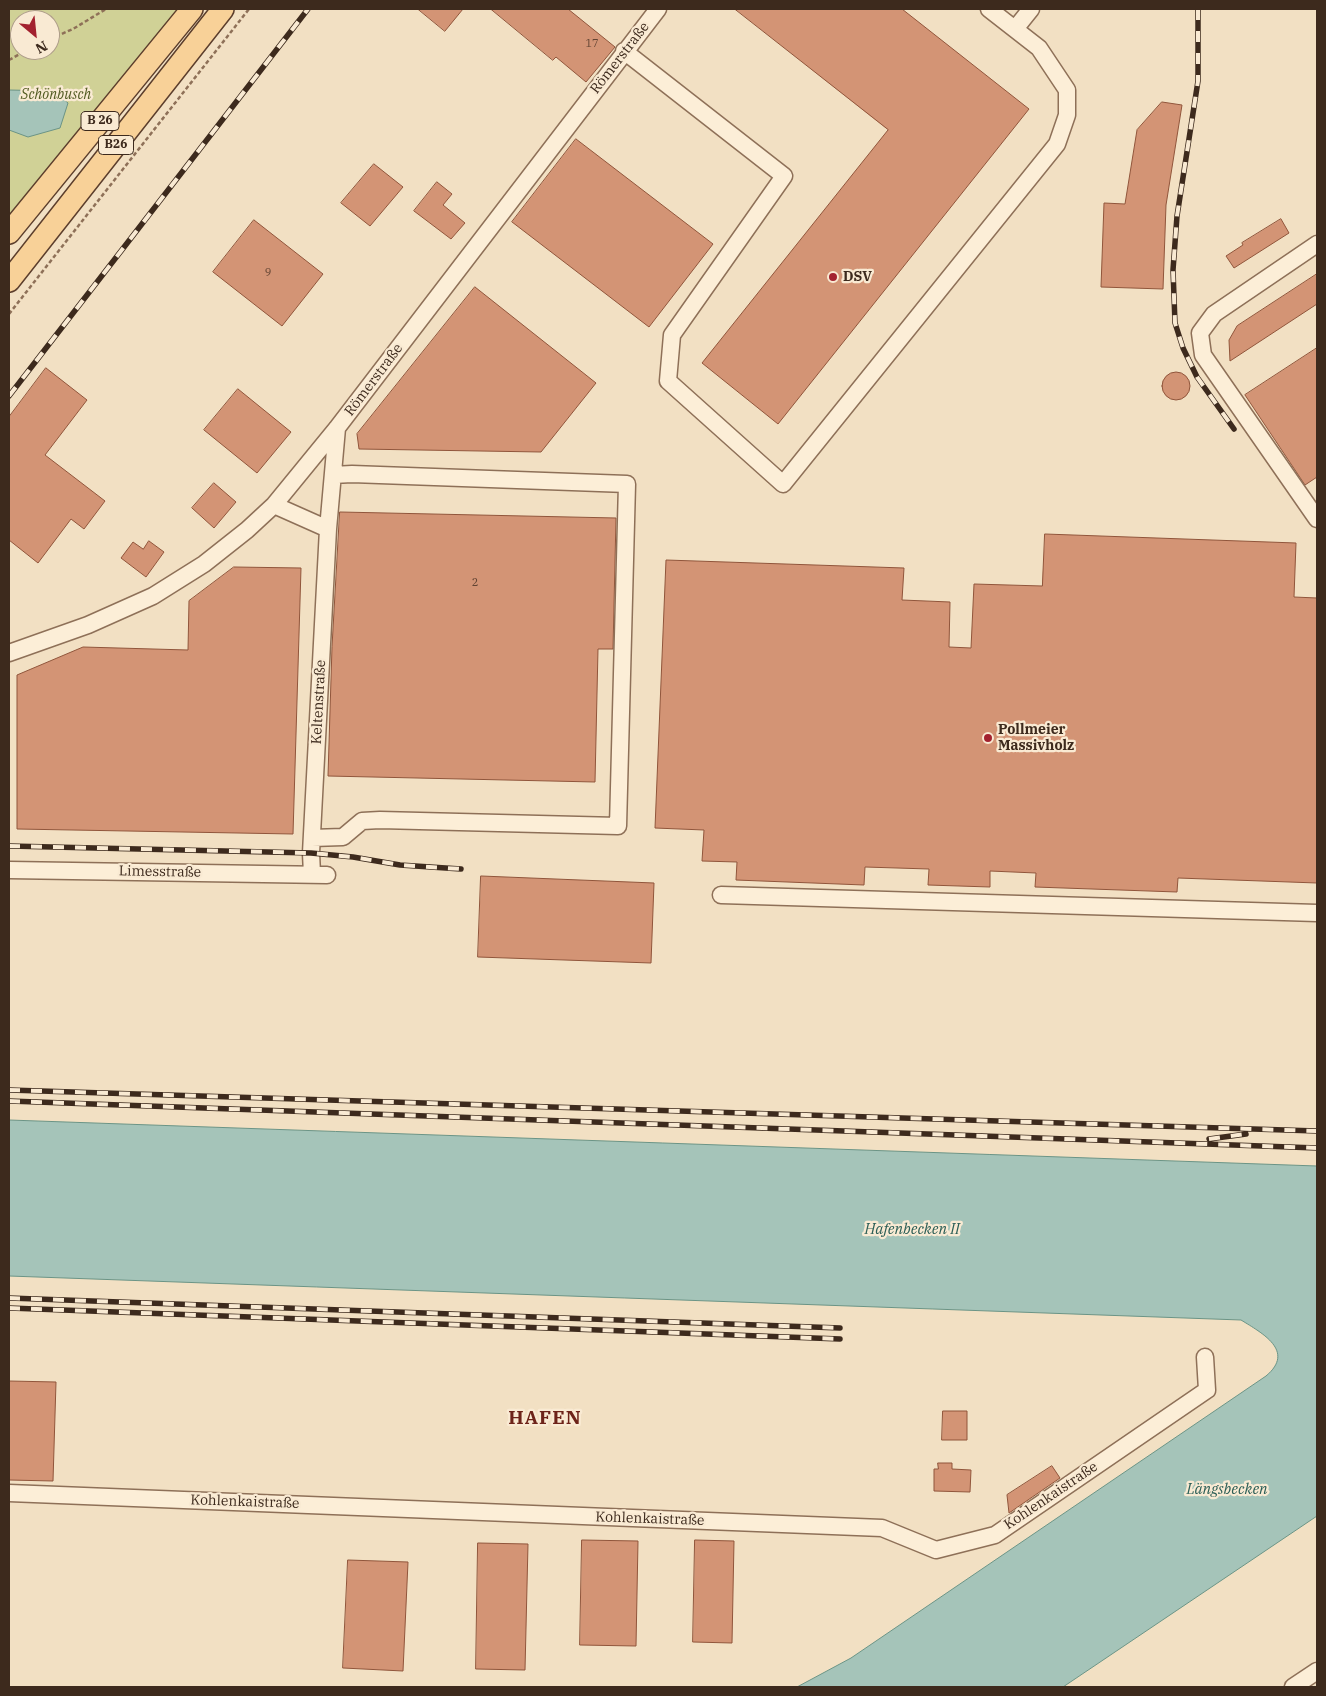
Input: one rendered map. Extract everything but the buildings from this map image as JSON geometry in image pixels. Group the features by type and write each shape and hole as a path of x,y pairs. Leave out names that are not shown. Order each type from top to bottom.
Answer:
{"main road":[{"name":"B 26","path":"9,233 192,9"},
{"name":"B26","path":"9,281 223,9"}],"street":[{"name":"Römerstraße","path":"9,653 88,625 153,596 204,564 247,530 274,505 337,428 658,9"},
{"path":"624,51 784,176 672,335 668,381 783,484 1057,144 1067,115 1067,90 1039,48 989,9"},
{"path":"1015,29 1030,9"},
{"path":"1317,244 1214,314 1200,333 1203,355 1317,519"},
{"name":"Keltenstraße","path":"319,875 312,838 328,529 337,428"},
{"path":"312,838 343,837 362,821 380,820 618,826 628,484 352,474 333,475"},
{"path":"274,505 328,529"},
{"name":"Limesstraße","path":"9,870 319,875"},
{"path":"720,895 1317,913"},
{"name":"Kohlenkaistraße","path":"9,1493 882,1528 936,1550 995,1535 1207,1390 1205,1357"},
{"path":"1293,1687 1317,1671"}],"path":[{"path":"60,35 106,9"},
{"path":"9,314 249,9"}],"green space":[{"name":"Schönbusch","path":"9,9 185,9 9,224"}],"water":[{"path":"9,90 54,91 68,103 60,128 28,137 9,130"},
{"name":"Hafenbecken II","path":"9,1120 1317,1166 1317,1516 1063,1687 797,1687 851,1658 1266,1376 1278,1359 1277,1351 1273,1344 1241,1320 9,1276"}],"railway":[{"path":"9,396 308,9"},
{"path":"1198,9 1198,81 1177,216 1173,270 1175,323 1183,348 1197,377 1234,429"},
{"path":"9,846 311,853 353,857 400,865 461,869"},
{"path":"9,1090 1317,1131"},
{"path":"9,1101 1317,1148"},
{"path":"1209,1139 1246,1134"},
{"path":"9,1298 840,1328"},
{"path":"9,1308 840,1339"}],"place":[{"name":"DSV","path":"833,277"},
{"name":"Pollmeier Massivholz","path":"988,738"}],"district":[{"name":"HAFEN","path":"545,1419"}],"water label":[{"name":"Längsbecken","path":"1227,1490"}]}
